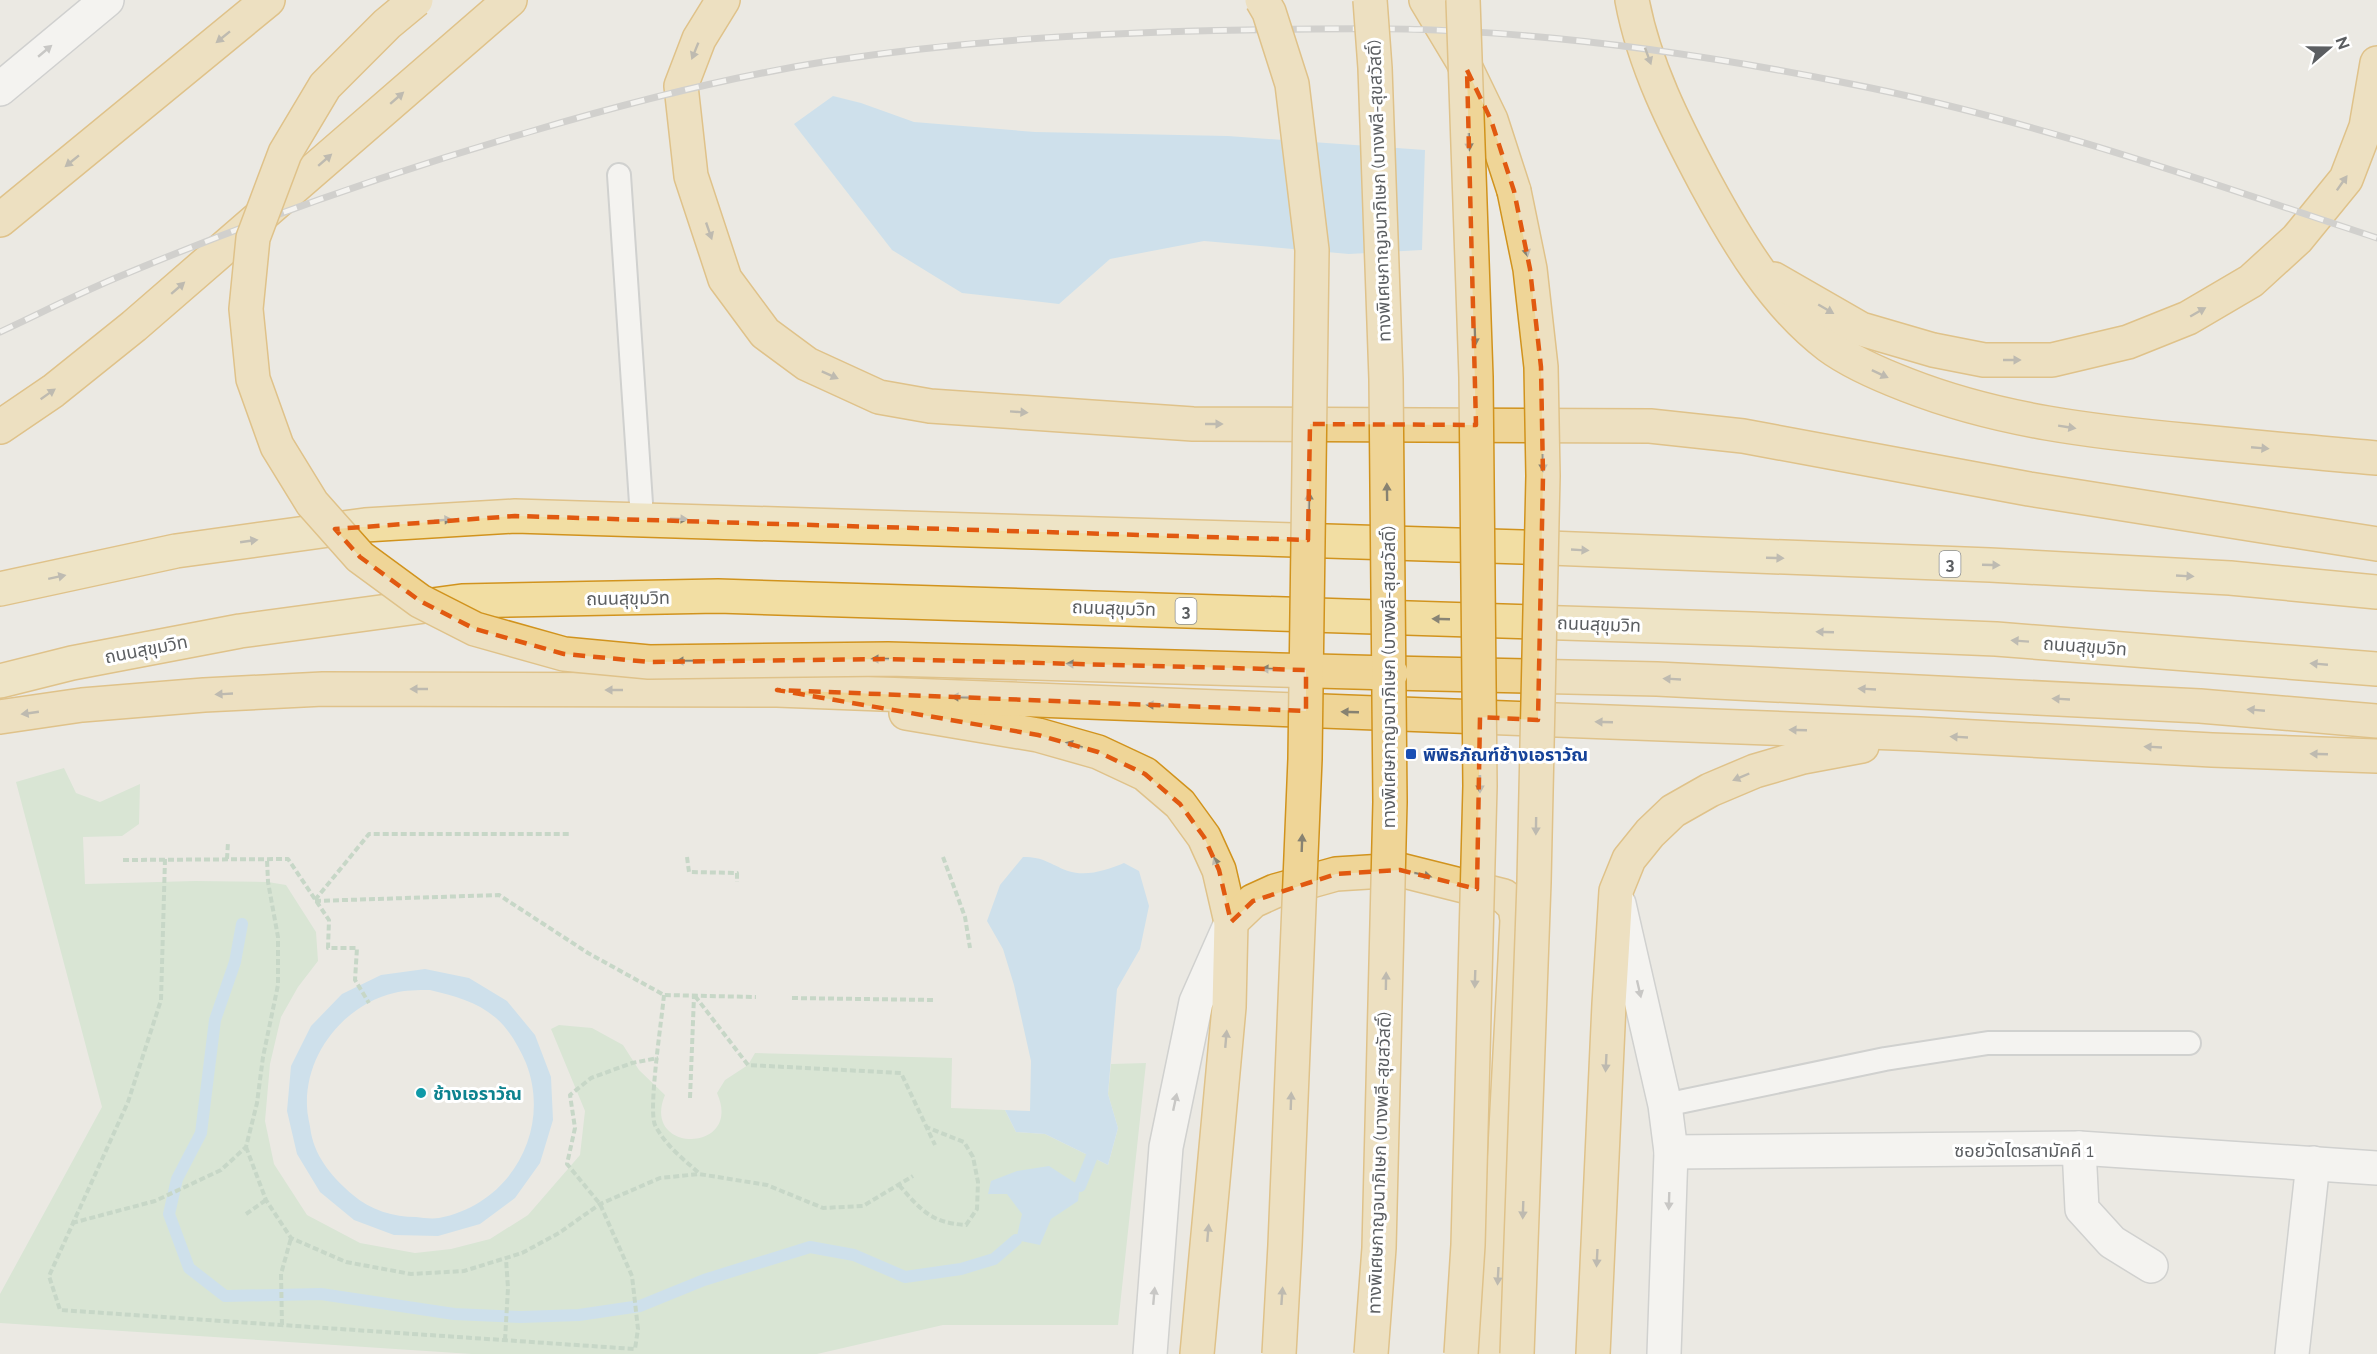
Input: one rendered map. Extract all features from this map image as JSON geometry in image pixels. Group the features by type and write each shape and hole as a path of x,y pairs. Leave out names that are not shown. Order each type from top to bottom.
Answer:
{"highway":[{"path":"0,220 268,0"},
{"path":"416,0 387,24 325,86 285,153 253,238 246,309 253,379 277,446 312,503 360,556 420,601 475,628 564,654 649,662 888,659 1704,681 2200,706 2377,721"},
{"path":"0,427 53,391 134,326 510,0"},
{"path":"723,0 699,39 681,86 690,176 725,279 765,333 807,364 879,397 930,406 1192,424 1650,426 1743,436 2029,489 2377,544"},
{"path":"1262,0 1269,12 1292,84 1312,250 1305,759 1279,1354"},
{"name":"ทางพิเศษกาญจนาภิเษก (บางพลี-สุขสวัสดิ์)","path":"1370,0 1375,68 1386,379 1390,802 1379,1248 1371,1354"},
{"path":"1426,0 1462,60 1486,110 1514,191 1530,269 1541,367 1543,488 1535,858 1517,1354"},
{"path":"1461,1354 1468,1245 1480,786 1476,377 1463,0"},
{"path":"1632,0 1635,20 1670,119 1715,200 1757,269 1793,314 1830,346 1878,374 1944,400 2020,419 2104,433 2377,458"},
{"path":"1757,269 1861,328 1933,350 1984,360 2052,360 2128,342 2188,318 2251,281 2297,239 2346,179 2366,127 2377,63"},
{"name":"3","path":"0,589 176,551 365,525 515,516 642,518 1990,565 2230,578 2377,592"},
{"name":"ถนนสุขุมวิท","path":"0,681 72,663 240,631 462,601 718,596 1752,629 1984,639 2377,669"},
{"path":"0,717 82,705 323,689 777,690 1920,735 2377,756"},
{"path":"777,690 1038,735 1098,752 1145,774 1180,804 1204,837 1219,870 1231,922 1229,1007 1197,1354"},
{"path":"1593,1354 1616,891 1629,859 1650,833 1673,811 1710,790 1755,771 1803,757 1920,735"},
{"path":"1231,922 1253,901 1275,891 1336,874 1400,870 1504,896 1515,907 1517,920 1494,1354"}],"street":[{"path":"0,89 107,0"},
{"path":"1616,891 1665,1105 1671,1152 1664,1354"},
{"path":"1150,1354 1166,1148 1196,1002 1231,922"},
{"path":"2079,1148 2082,1209 2112,1242 2151,1266"},
{"name":"ซอยวัดไตรสามัคคี 1","path":"1671,1152 2079,1148 2377,1167"},
{"path":"2292,1354 2313,1163"}],"lane":[{"path":"619,175 642,518"},
{"path":"1665,1105 1884,1059 1988,1044 2189,1043"}],"path":[{"path":"315,901 369,834 569,834"},
{"path":"227,859 228,842"},
{"path":"943,856 965,917 970,948"},
{"path":"687,857 689,872 737,873 737,882"},
{"path":"165,859 161,1000 128,1102 49,1276 60,1310 635,1351 638,1329 632,1276 600,1204 567,1164 575,1128 570,1095 591,1077 632,1063 658,1058"},
{"path":"72,1223 155,1201 194,1184 221,1170 246,1146 257,1103 263,1057 278,986 278,937 268,882 267,859"},
{"path":"123,860 288,859 329,920 328,948 357,948 355,980 369,1003"},
{"path":"315,901 499,895 588,953 664,995 756,997"},
{"path":"664,995 654,1084 654,1123 670,1147 699,1174"},
{"path":"690,1098 694,996"},
{"path":"694,996 748,1065 901,1073 935,1145"},
{"path":"792,998 934,1000"},
{"path":"899,1185 919,1208 944,1224 966,1225 977,1209 978,1182 973,1158 964,1142 926,1127"},
{"path":"246,1146 266,1200 291,1238 346,1262 411,1274 464,1271 522,1253 559,1233 600,1204 660,1179 699,1174 767,1185 823,1208 863,1206 914,1176"},
{"path":"246,1214 266,1200"},
{"path":"282,1325 281,1274 291,1238"},
{"path":"505,1340 508,1288 506,1259"}],"highlighted area":[{"path":"1467,70 1491,120 1514,191 1530,269 1541,367 1543,476 1538,720 1480,717 1477,889 1400,870 1336,874 1253,901 1231,922 1219,870 1204,837 1180,804 1145,774 1098,752 1038,735 777,690 1306,711 1306,670 888,659 649,662 564,654 475,629 420,601 360,557 335,529 515,516 1308,540 1310,424 1476,425"}],"green space":[{"path":"64,768 76,793 100,802 140,784 139,824 122,836 83,837 85,884 195,881 268,882 286,885 316,932 318,961 298,987 281,1017 270,1064 265,1121 274,1164 307,1215 360,1243 415,1253 451,1249 490,1239 528,1215 580,1155 585,1111 551,1029 559,1025 592,1028 623,1045 639,1070 665,1095 661,1114 666,1128 678,1136 692,1139 706,1136 717,1127 721,1113 717,1093 725,1080 748,1065 755,1053 952,1058 951,1108 1005,1110 1016,1132 1045,1134 1108,1165 1118,1128 1108,1094 1111,1064 1146,1063 1118,1325 943,1325 817,1354 472,1354 0,1323 0,1294 102,1107 16,782"}],"water":[{"path":"833,96 861,103 914,122 1035,132 1228,136 1425,150 1422,250 1349,254 1204,241 1110,259 1059,304 962,293 892,250 794,124"},
{"path":"1023,857 1042,860 1075,873 1090,873 1124,863 1139,871 1149,906 1140,949 1117,989 1108,1094 1118,1128 1108,1165 1045,1134 1016,1132 1005,1110 1030,1111 1031,1061 1014,985 1003,949 987,921 1000,885"},
{"path":"425,969 469,978 507,1001 535,1035 551,1077 553,1120 540,1163 515,1198 480,1224 438,1236 394,1235 354,1220 320,1192 297,1154 287,1111 291,1066 311,1026 342,994 381,975","holes":["430,990 481,1007 496,1018 517,1045 526,1063 533,1088 534,1114 529,1138 519,1160 505,1180 487,1197 464,1210 439,1218 399,1216 383,1212 353,1195 321,1160 313,1142 307,1109 308,1087 320,1051 344,1020 359,1008 376,999 398,992"]},
{"path":"1049,1166 1080,1186 1078,1201 1051,1219 1040,1245 1016,1240 1022,1214 1007,1194 988,1194 991,1181 1017,1171"}],"waterway":[{"path":"242,924 235,962 215,1020 201,1133 177,1179 169,1214 189,1268 225,1296 321,1294 454,1314 521,1317 579,1315 640,1306 704,1280 810,1247 854,1255 905,1277 961,1269 994,1259 1016,1240"},
{"path":"1080,1186 1092,1156"}],"railway":[{"path":"0,332 76,295 273,216 478,147 640,101 753,75 829,61 985,42 1142,33 1317,29 1458,31 1608,44 1728,61 1914,97 1981,114 2114,152 2377,238"}],"place":[{"name":"พิพิธภัณฑ์ช้างเอราวัณ","path":"1411,754"},
{"name":"ช้างเอราวัณ","path":"421,1093"}]}
